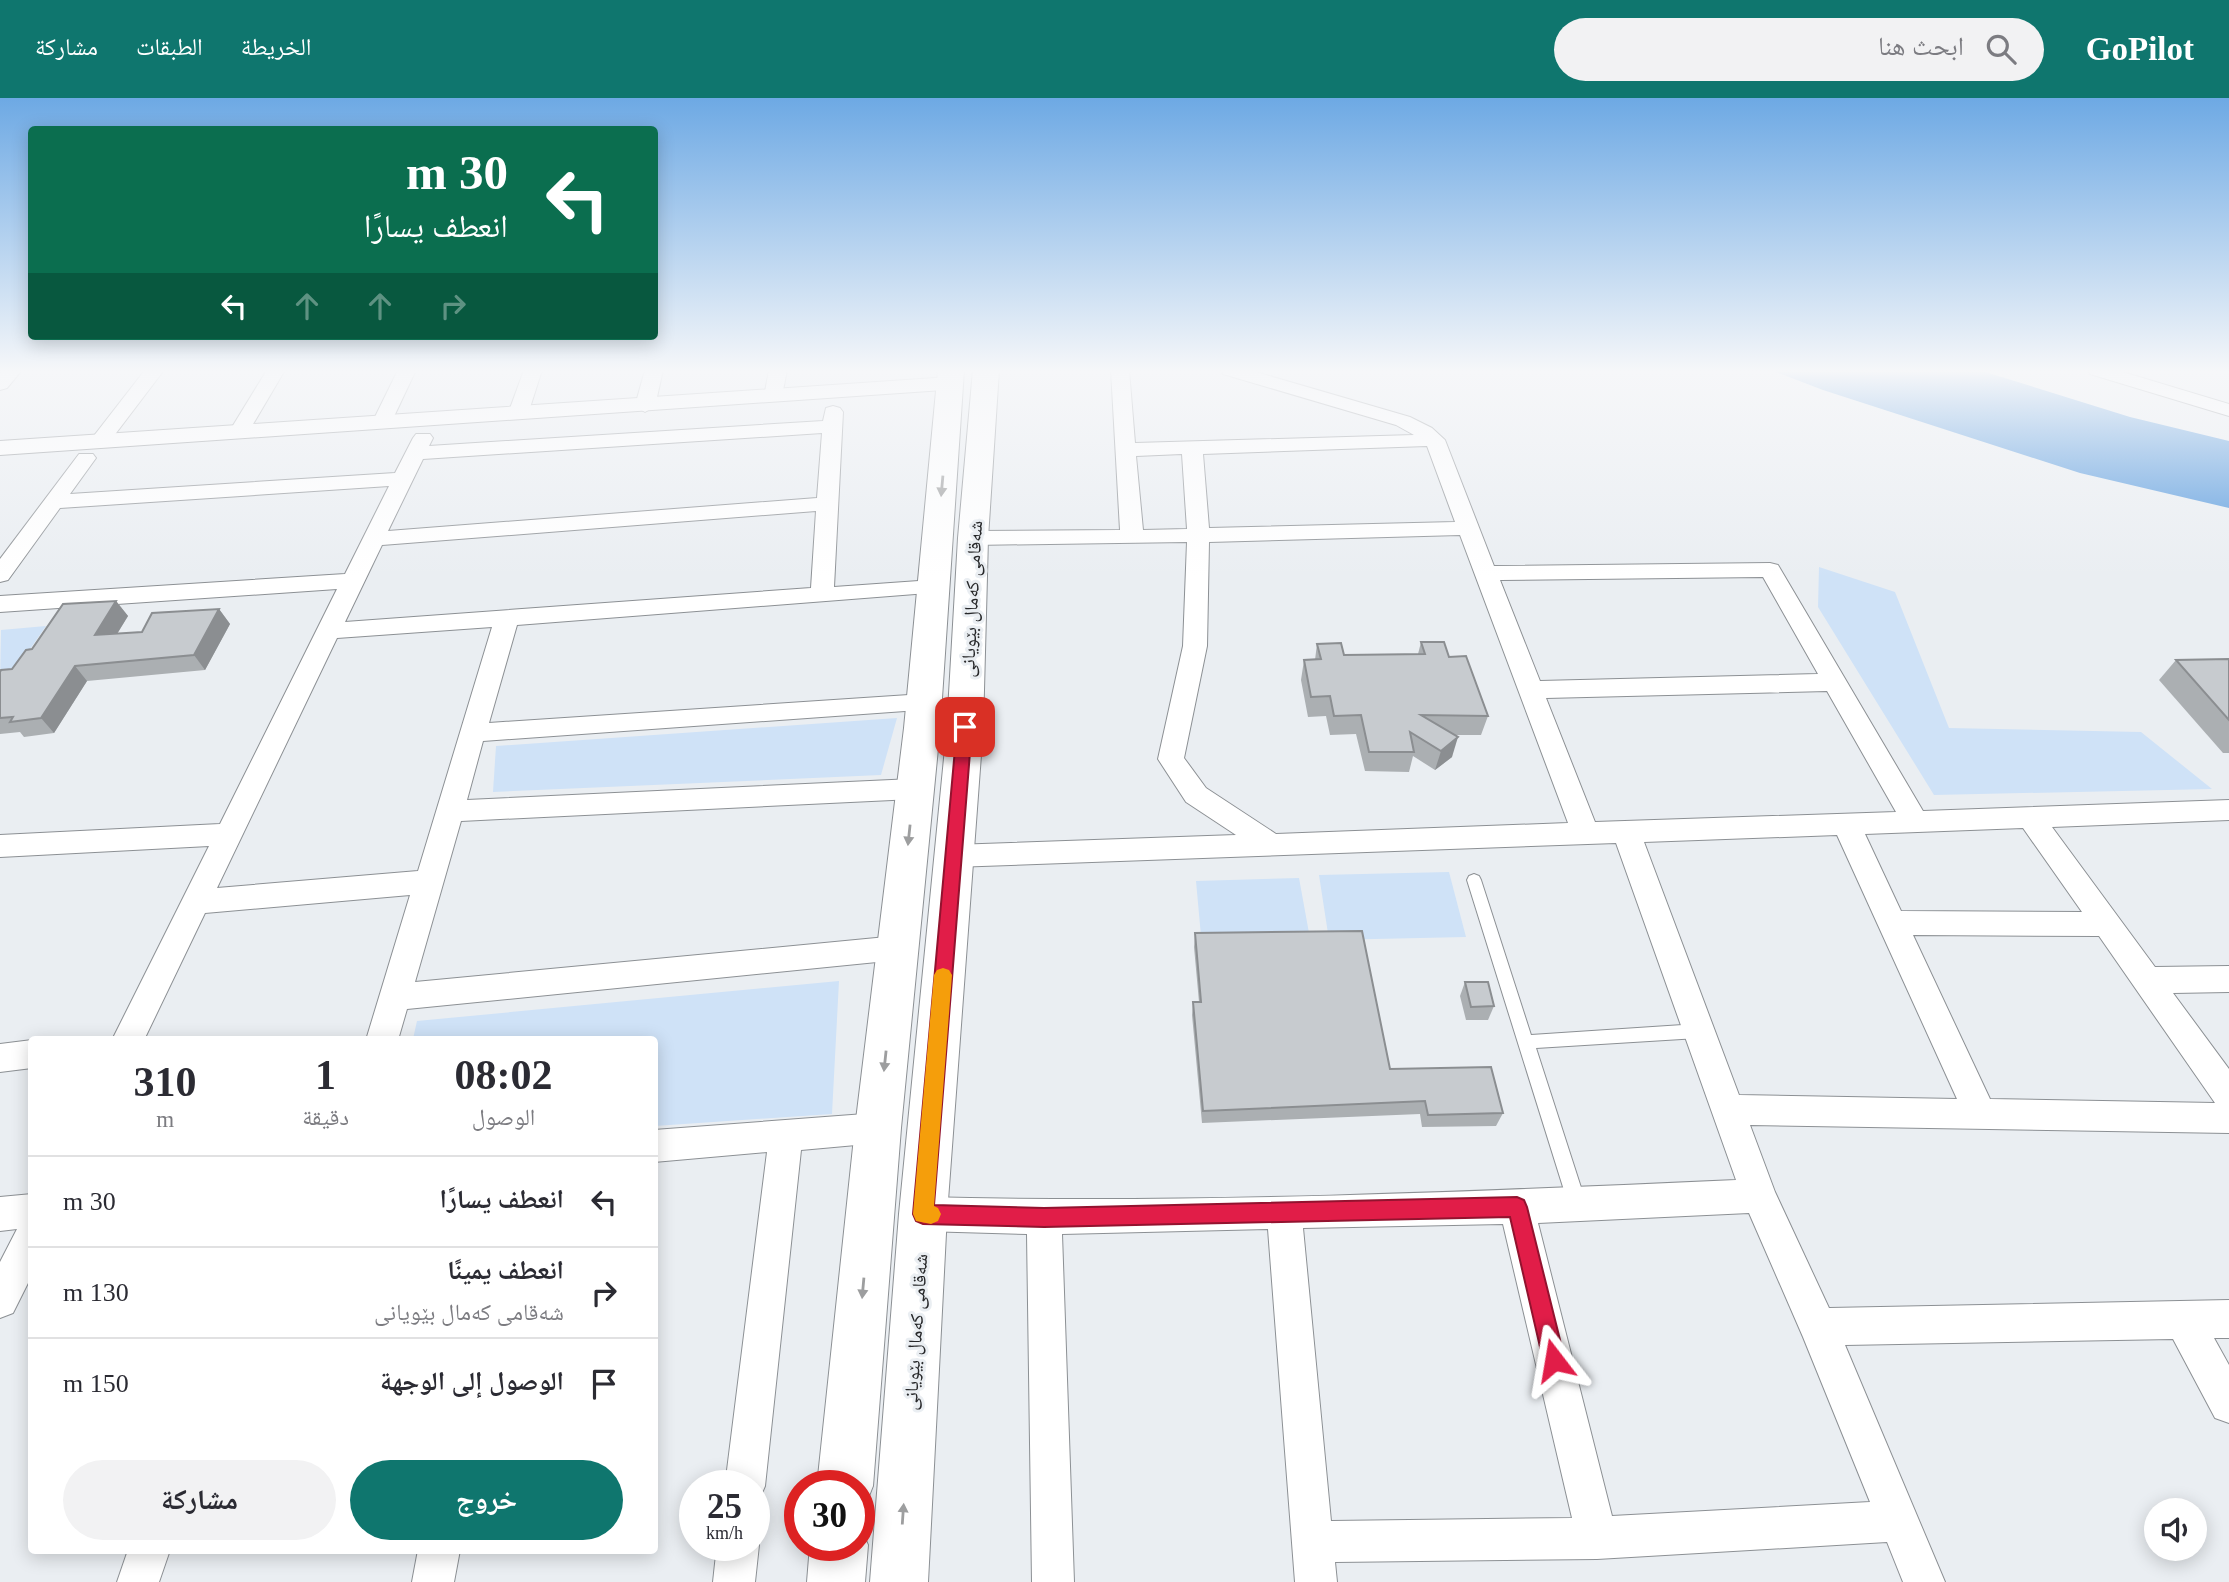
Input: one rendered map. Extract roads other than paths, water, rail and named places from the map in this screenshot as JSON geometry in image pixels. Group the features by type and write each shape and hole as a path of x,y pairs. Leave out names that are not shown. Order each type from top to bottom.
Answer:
{"main road":[{"name":"شەقامی کەمال بێویانی","path":"846,1470 878,1128 923,716 933,587 952,439"},
{"name":"شەقامی کەمال بێویانی","path":"898,1582 923,1214 965,727 973,538 964,439"},
{"path":"923,716 934,734 951,733 965,727"},
{"path":"836,1582 838,1561"}],"street":[{"path":"0,575 8,552 54,502 101,439"},
{"path":"0,464 180,439"},
{"path":"0,448 93,450 263,439"},
{"path":"348,439 420,446 523,439"},
{"path":"822,595 831,439"},
{"path":"1123,439 1132,537"},
{"path":"1124,450 1435,440 1585,832"},
{"path":"130,1036 420,446"},
{"path":"1192,447 1198,535 1195,646 1171,759 1196,795 1269,843"},
{"path":"54,502 403,480"},
{"path":"374,538 829,504"},
{"path":"973,538 1132,537 1467,528"},
{"path":"1485,573 1770,570 1915,821"},
{"path":"0,604 353,581"},
{"path":"328,631 933,587"},
{"path":"383,1036 507,618"},
{"path":"1530,690 1835,681"},
{"path":"472,733 923,716"},
{"path":"448,811 914,789"},
{"path":"953,856 2229,810"},
{"path":"2030,817 2229,1095"},
{"path":"1846,823 1980,1113"},
{"path":"1626,831 1759,1196 1818,1327 1924,1582"},
{"path":"0,846 229,834"},
{"path":"195,902 427,882"},
{"path":"1893,923 2107,924"},
{"path":"394,997 897,948"},
{"path":"2147,980 2229,979"},
{"path":"0,1058 28,1054"},
{"path":"1726,1110 2229,1118"},
{"path":"658,1146 878,1128"},
{"path":"747,1470 786,1135"},
{"path":"923,1214 1044,1217 1517,1207 1759,1196"},
{"path":"1517,1207 1597,1538"},
{"path":"0,1214 28,1211"},
{"path":"1284,1212 1316,1582"},
{"path":"1044,1217 1054,1582"},
{"path":"0,1300 28,1244"},
{"path":"2183,1319 2229,1404"},
{"path":"1818,1327 2229,1319"},
{"path":"1312,1542 1597,1538 1899,1521"},
{"path":"138,1582 148,1554"},
{"path":"433,1582 438,1554"},
{"path":"734,1582 736,1561"}],"lane":[{"path":"1474,880 1578,1204"},
{"path":"1526,1042 1698,1031"}],"water":[{"path":"1976,439 2229,441 2229,508 2080,473"}]}
